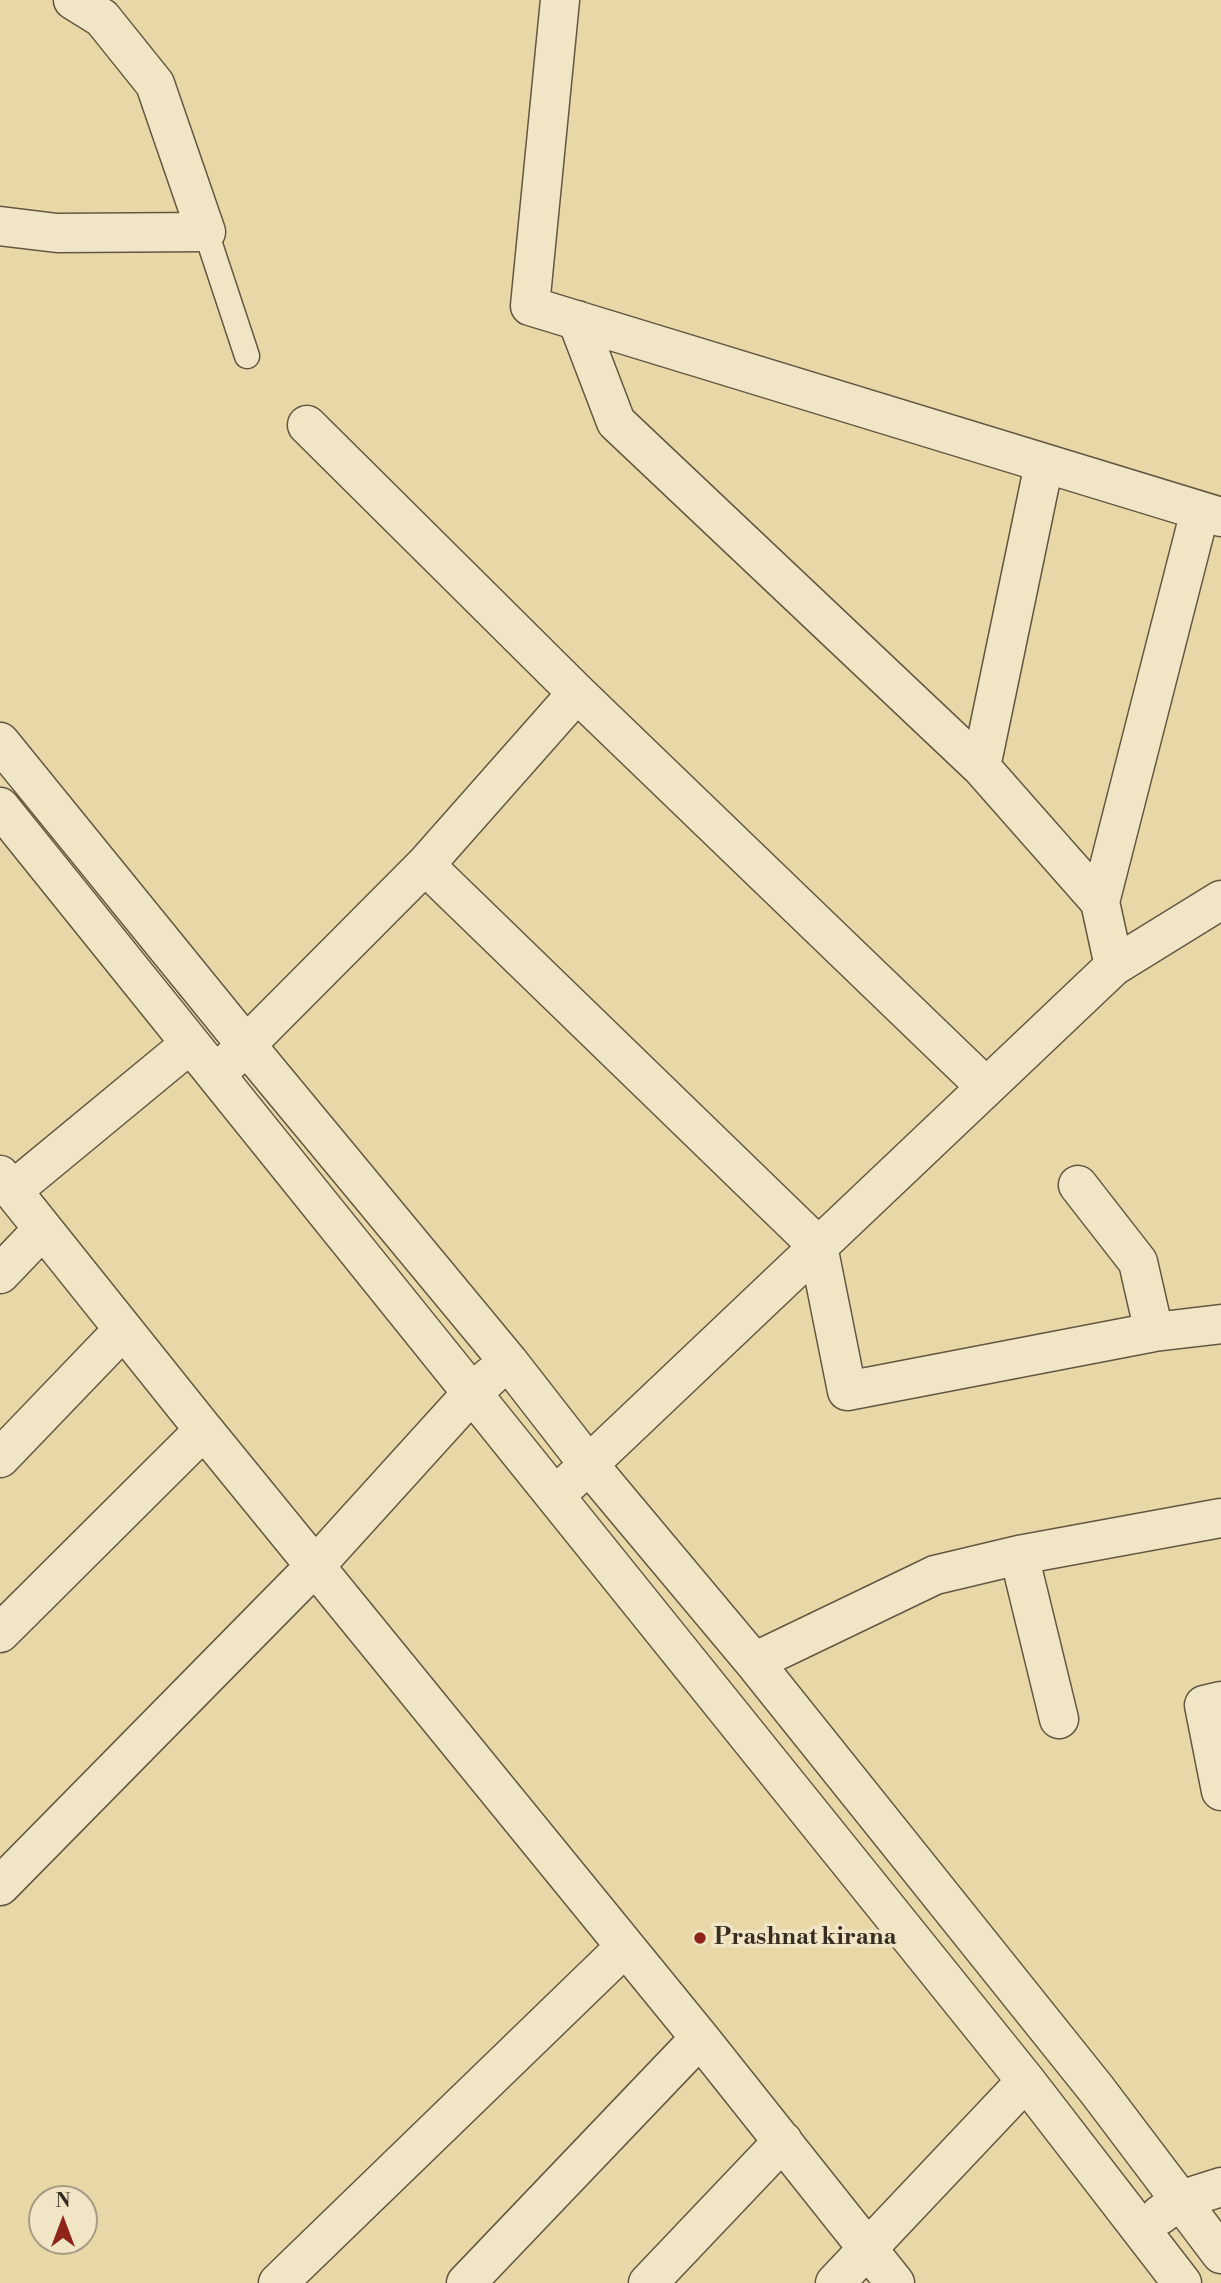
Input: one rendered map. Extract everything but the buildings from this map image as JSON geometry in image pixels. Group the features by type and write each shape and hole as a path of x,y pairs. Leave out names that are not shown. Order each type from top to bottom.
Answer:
{"street":[{"path":"0,226 57,233 206,232 155,84 102,18 73,0"},
{"path":"560,0 530,306 1211,514 1100,902 1114,967"},
{"path":"577,320 616,422 981,767 1100,902"},
{"path":"307,425 578,693 986,1087"},
{"path":"981,767 1044,464"},
{"path":"216,1074 247,1046 425,865 578,693"},
{"path":"0,742 508,1361 589,1465 754,1662 1097,2090 1221,2254"},
{"path":"0,807 1026,2081 1182,2283"},
{"path":"425,865 818,1246 847,1391 1154,1332 1221,1324"},
{"path":"555,1496 1114,967 1221,900"},
{"path":"190,1044 6,1183 783,2141 895,2283"},
{"path":"1078,1185 1138,1262 1154,1332"},
{"path":"0,1274 43,1229"},
{"path":"0,1458 123,1330"},
{"path":"0,1886 316,1565 472,1393 508,1361"},
{"path":"0,1633 204,1430"},
{"path":"754,1662 935,1575 1019,1555 1221,1518"},
{"path":"1019,1555 1059,1719"},
{"path":"1221,1701 1204,1705 1221,1791"},
{"path":"278,2283 625,1947"},
{"path":"466,2283 699,2038"},
{"path":"835,2283 1026,2081"},
{"path":"648,2283 783,2141"},
{"path":"1141,2230 1180,2200 1221,2186"}],"lane":[{"path":"206,232 247,356"}],"place":[{"name":"Prashnat kirana","path":"700,1938"}]}
